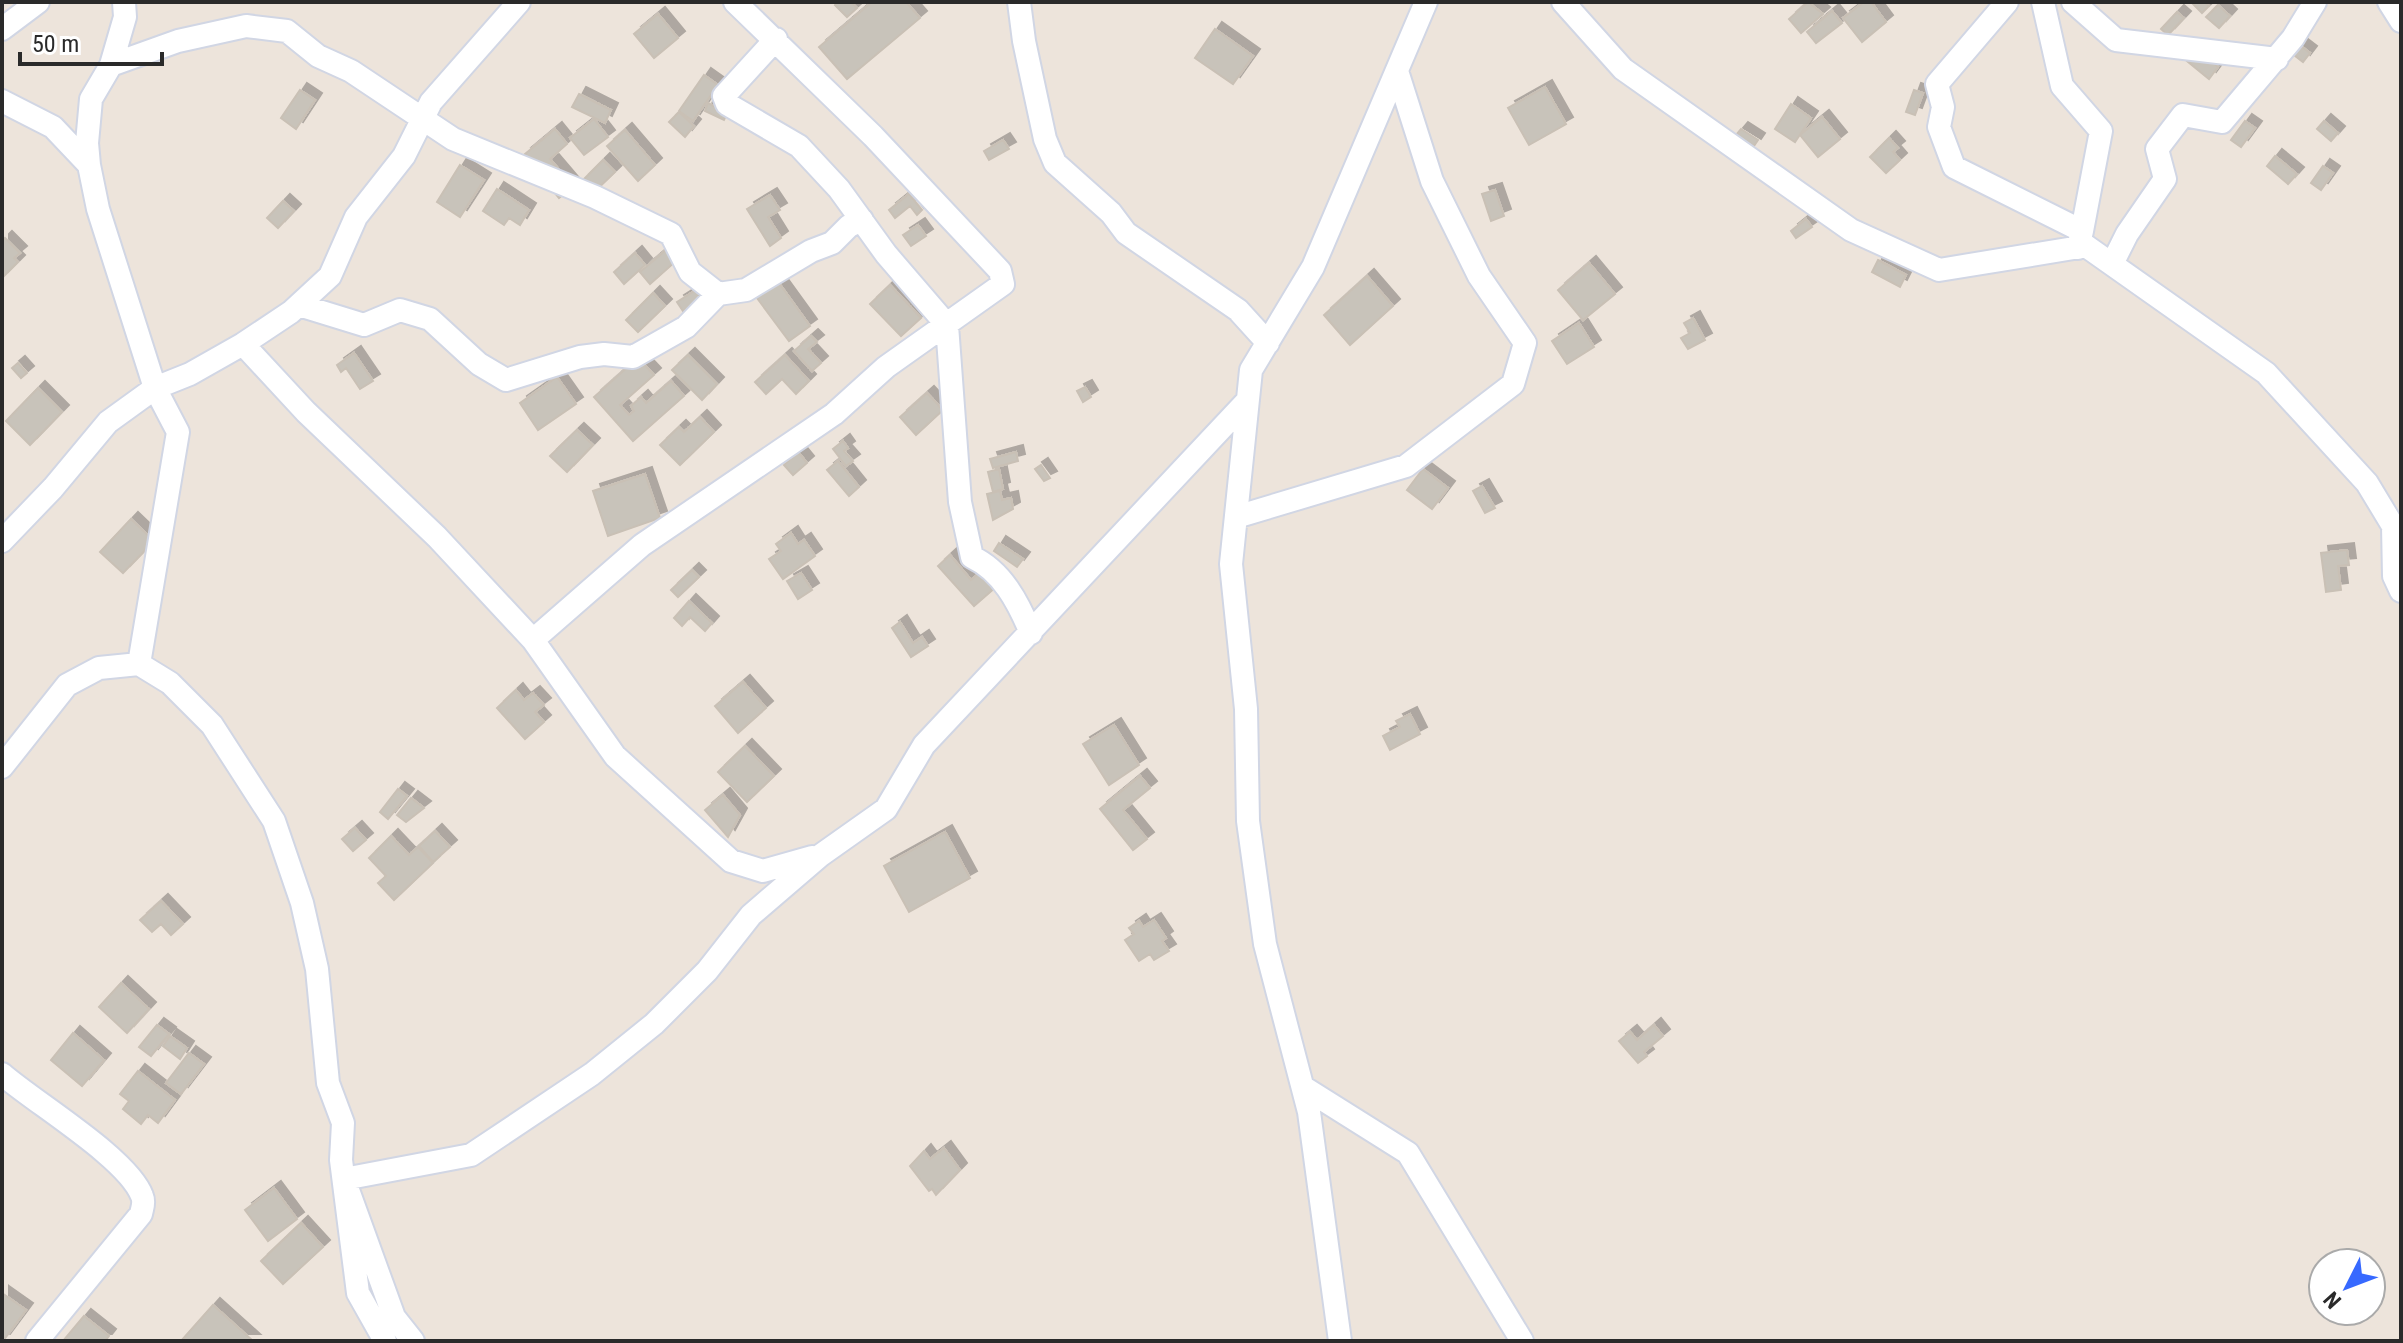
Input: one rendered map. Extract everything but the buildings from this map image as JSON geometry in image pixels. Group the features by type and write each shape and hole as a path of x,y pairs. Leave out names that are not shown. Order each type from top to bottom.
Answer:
{"street":[{"path":"2,29 38,2"},
{"path":"124,2 125,17 111,65 91,99 87,143 89,165 98,209 155,388 178,432 139,664"},
{"path":"2,541 53,488 108,422 155,388 190,374 243,344 299,305 330,276 356,217 404,156 431,102 519,2"},
{"path":"533,640 642,545 834,414 886,367 992,295 1003,284 1000,271 776,39 735,2"},
{"path":"1019,2 1045,139 1055,163 1111,213 1126,233 1238,310 1268,343"},
{"path":"1340,1341 1303,1087 1265,944 1248,821 1246,709 1231,564 1251,370 1313,267 1426,2"},
{"path":"1563,2 1623,69 1851,230 1939,270 2080,239"},
{"path":"2007,2 1937,84 1943,107 1939,127 1954,167 2080,239 2266,373 2367,483 2393,526 2394,576 2401,591"},
{"path":"2043,2 2062,86 2101,131 2080,239"},
{"path":"2073,2 2116,40 2277,59"},
{"path":"2112,264 2127,234 2165,179 2157,149 2183,115 2222,122 2277,59 2315,2"},
{"path":"2389,2 2401,21"},
{"path":"111,65 178,41 246,26 287,31 318,56 351,71 453,139 595,197 671,234 690,272 718,294"},
{"path":"776,39 728,88 724,96 727,104 799,146 839,189 947,325 960,502 972,557 990,566 1019,604 1031,633"},
{"path":"1236,517 1406,466 1513,384 1525,343 1479,276 1432,181 1397,71"},
{"path":"2,101 53,127 89,165"},
{"path":"299,305 364,325 400,310 430,319 479,364 506,380 580,357 604,354 633,357 686,327 718,294 746,290 811,251 832,243 849,226 862,220"},
{"path":"243,344 306,412 437,537 533,640 615,756 731,861 763,871 821,855"},
{"path":"344,1179 471,1155 535,1116 654,1024 707,971 751,915 821,855 886,809 924,745 1248,400"},
{"path":"2,767 67,685 99,668 139,664 170,683 212,725 274,821 302,903 317,969 328,1083 343,1123 340,1141 358,1293 385,1341"},
{"path":"2,1074 91,1141 138,1189 144,1200 141,1214 37,1341"},
{"path":"1303,1087 1408,1153 1522,1341"},
{"path":"344,1179 394,1317 413,1341"}]}
